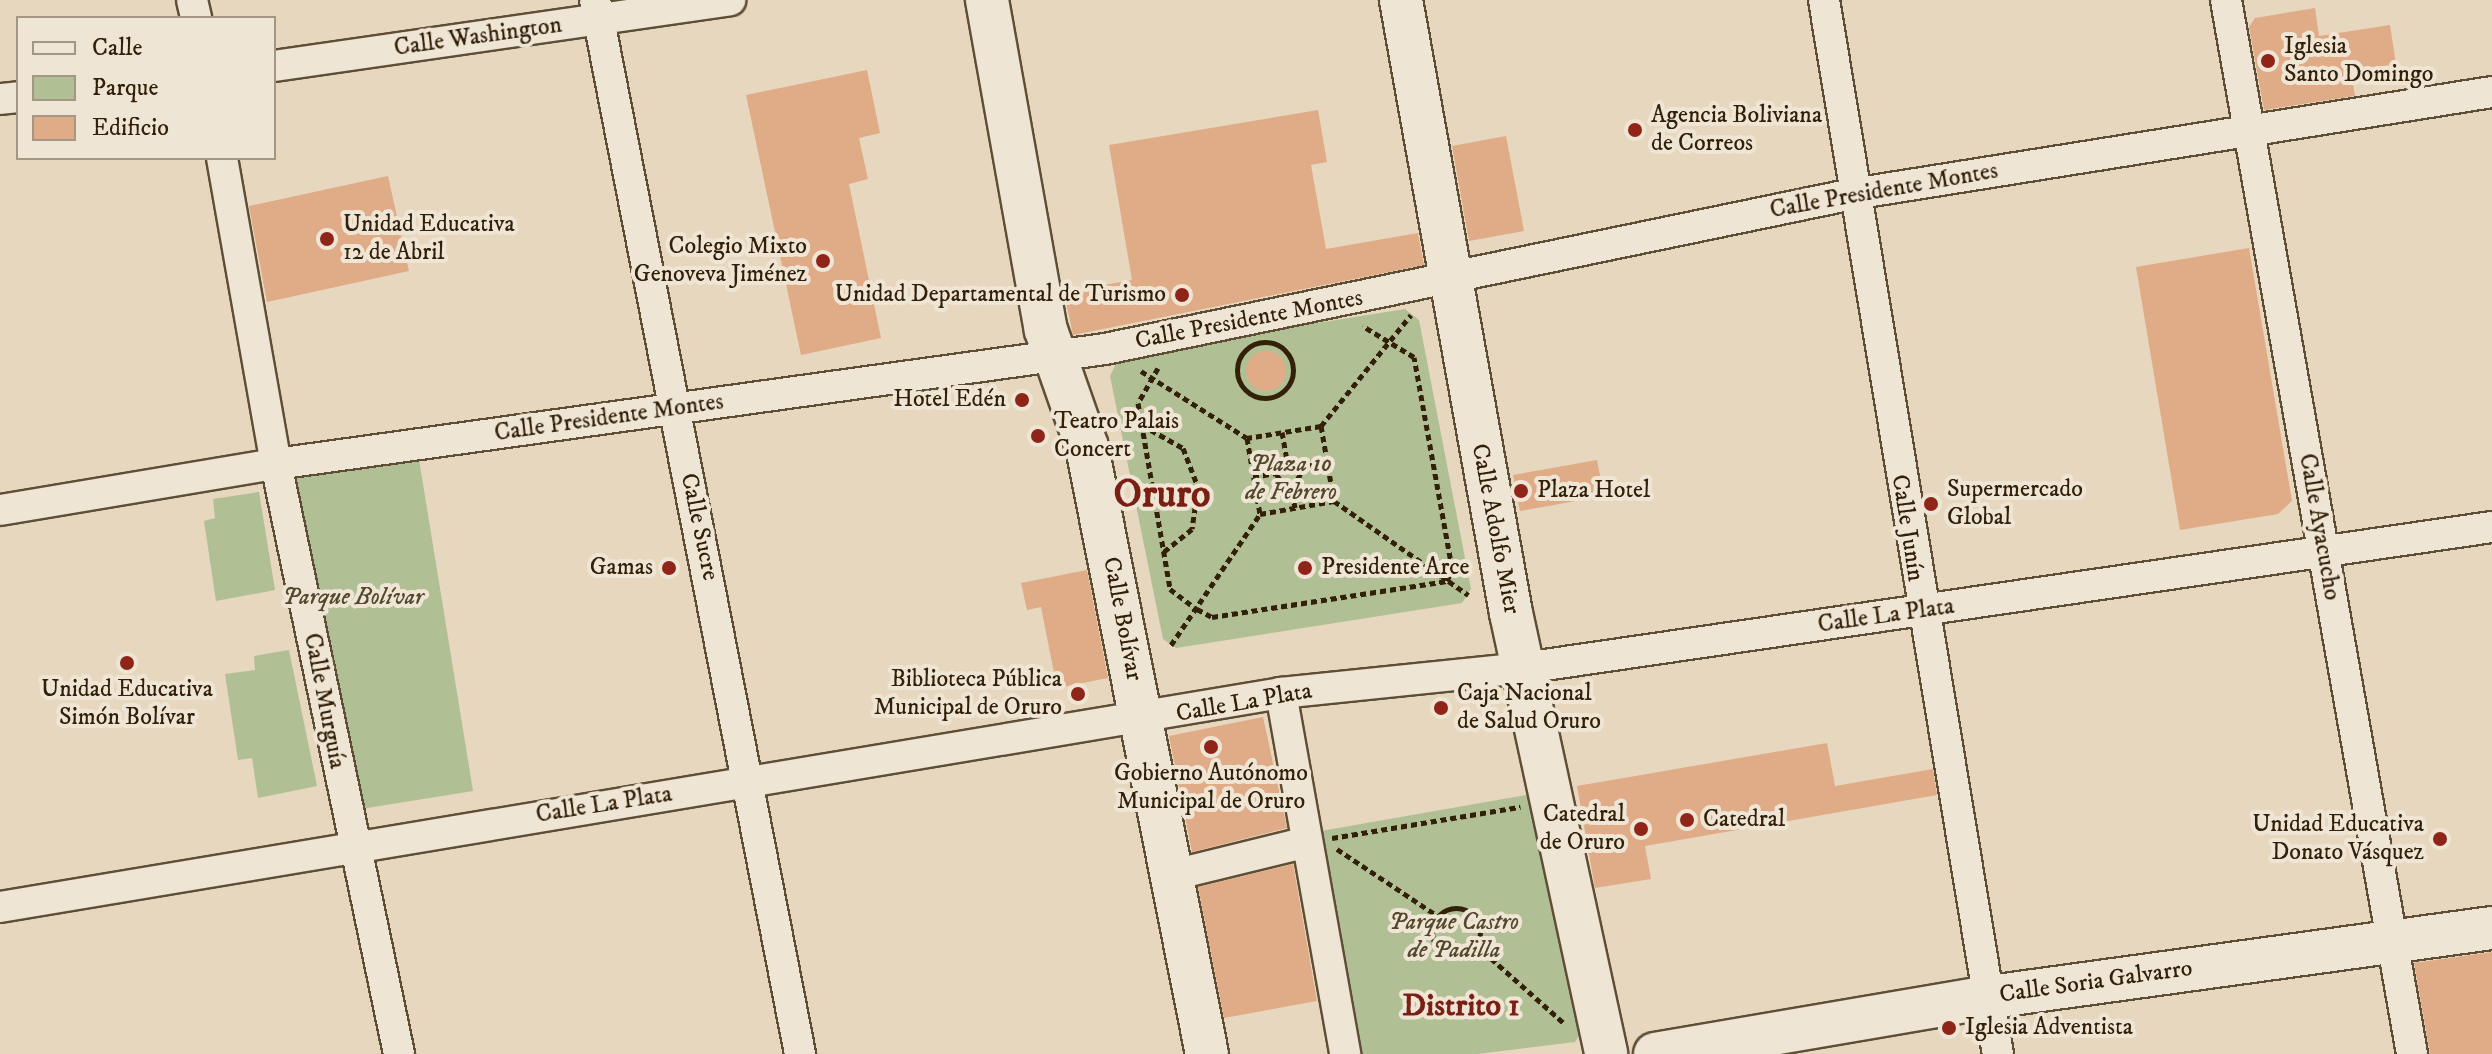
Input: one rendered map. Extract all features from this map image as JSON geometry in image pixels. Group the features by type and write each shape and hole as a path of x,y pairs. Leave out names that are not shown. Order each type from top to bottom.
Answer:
{"main road":[{"name":"Calle Bolívar","path":"987,0 1052,356 1087,447 1207,1054"},
{"name":"Calle Adolfo Mier","path":"1401,0 1447,280 1524,668 1555,802 1591,1044"},
{"name":"Calle Soria Galvarro","path":"1655,1054 1990,997 2492,928"}],"street":[{"name":"Calle Washington","path":"276,66 598,10 730,0"},
{"name":"Calle Junín","path":"1824,0 1921,611 1998,1054"},
{"name":"Calle Ayacucho","path":"2226,0 2246,132 2412,1054"},
{"name":"Calle Sucre","path":"598,10 752,782 800,1054"},
{"name":"Calle Presidente Montes","path":"0,510 276,464 1052,356 1447,280 1853,194 2492,92"},
{"name":"Calle Murguía","path":"222,160 276,464 352,845 399,1054"},
{"name":"Calle La Plata","path":"0,907 352,845 1142,720 1281,693 1524,668 2492,527"},
{"path":"1281,693 1345,1054"},
{"path":"1173,875 1307,842"}],"path":[{"path":"1130,364 1247,438 1321,426 1412,314"},
{"path":"1344,327 1360,324 1414,357 1452,568 1447,581"},
{"path":"1226,348 1281,339"},
{"path":"1256,343 1242,354 1237,372 1244,389 1269,398 1285,390 1293,373 1289,355 1266,342"},
{"path":"1165,357 1138,403 1170,589 1212,617 1447,581"},
{"path":"1142,425 1183,448 1198,487 1192,529 1164,552"},
{"path":"1321,426 1334,501"},
{"path":"1282,432 1287,459 1300,467 1328,462"},
{"path":"1171,645 1260,514 1247,438"},
{"path":"1253,477 1276,473 1287,459"},
{"path":"1295,508 1291,483 1300,467"},
{"path":"1276,473 1291,483"},
{"path":"1260,514 1334,501 1468,595"},
{"path":"1476,945 1479,923 1468,910 1438,916 1323,839 1555,802"},
{"path":"1438,916 1433,938 1442,951 1456,956 1476,945"},
{"path":"1476,945 1591,1044"}],"green space":[{"name":"Plaza 10 de Febrero","path":"1405,309 1419,320 1471,589 1462,603 1176,648 1163,639 1110,376 1121,354"},
{"name":"Parque Bolívar","path":"417,447 473,791 361,809 292,463"},
{"path":"259,492 275,590 216,601 204,521 215,518 213,499"},
{"path":"289,650 317,786 258,798 252,758 238,760 225,674 255,670 254,656"},
{"name":"Parque Castro de Padilla","path":"1543,792 1584,1028 1575,1042 1477,1054 1359,1054 1321,831"}],"building":[{"path":"2315,8 2319,36 2390,25 2396,64 2351,71 2355,96 2264,110 2249,27 2255,18"},
{"name":"Colegio Mixto Genoveva Jiménez","path":"867,70 880,133 859,138 868,179 849,184 881,338 801,355 746,95"},
{"path":"1318,110 1327,162 1311,165 1326,249 1418,233 1424,265 1073,335 1064,292 1132,280 1109,145"},
{"path":"1506,136 1524,231 1469,241 1452,146"},
{"name":"Unidad Educativa 12 de Abril","path":"388,176 409,271 267,302 249,206"},
{"path":"2249,248 2292,501 2278,514 2180,530 2136,267"},
{"path":"1266,351 1280,357 1286,371 1280,385 1266,391 1252,385 1246,371 1252,357"},
{"path":"1597,460 1604,496 1520,511 1513,475"},
{"path":"1087,570 1108,678 1057,688 1041,607 1027,610 1021,583"},
{"path":"1263,717 1287,828 1192,852 1169,736"},
{"name":"Catedral","path":"1827,743 1835,786 1933,769 1937,795 1645,846 1651,879 1595,888 1577,786"},
{"path":"1293,864 1317,1001 1224,1018 1198,887"},
{"path":"2492,952 2492,1054 2430,1054 2414,963"}],"place":[{"name":"Iglesia Santo Domingo","path":"2268,61"},
{"name":"Agencia Boliviana de Correos","path":"1635,130"},
{"name":"Unidad Educativa 12 de Abril","path":"327,239"},
{"name":"Colegio Mixto Genoveva Jiménez","path":"823,261"},
{"name":"Unidad Departamental de Turismo","path":"1182,295"},
{"name":"Hotel Edén","path":"1022,400"},
{"name":"Teatro Palais Concert","path":"1038,436"},
{"name":"Plaza Hotel","path":"1521,491"},
{"name":"Supermercado Global","path":"1931,504"},
{"name":"Gamas","path":"669,568"},
{"name":"Presidente Arce","path":"1305,568"},
{"name":"Unidad Educativa Simón Bolívar","path":"127,663"},
{"name":"Biblioteca Pública Municipal de Oruro","path":"1078,694"},
{"name":"Caja Nacional de Salud Oruro","path":"1441,708"},
{"name":"Gobierno Autónomo Municipal de Oruro","path":"1211,747"},
{"name":"Catedral","path":"1687,820"},
{"name":"Catedral de Oruro","path":"1641,829"},
{"name":"Unidad Educativa Donato Vásquez","path":"2440,839"},
{"name":"Iglesia Adventista","path":"1949,1028"}],"district":[{"name":"Oruro","path":"1162,495"},
{"name":"Distrito 1","path":"1461,1006"}]}
